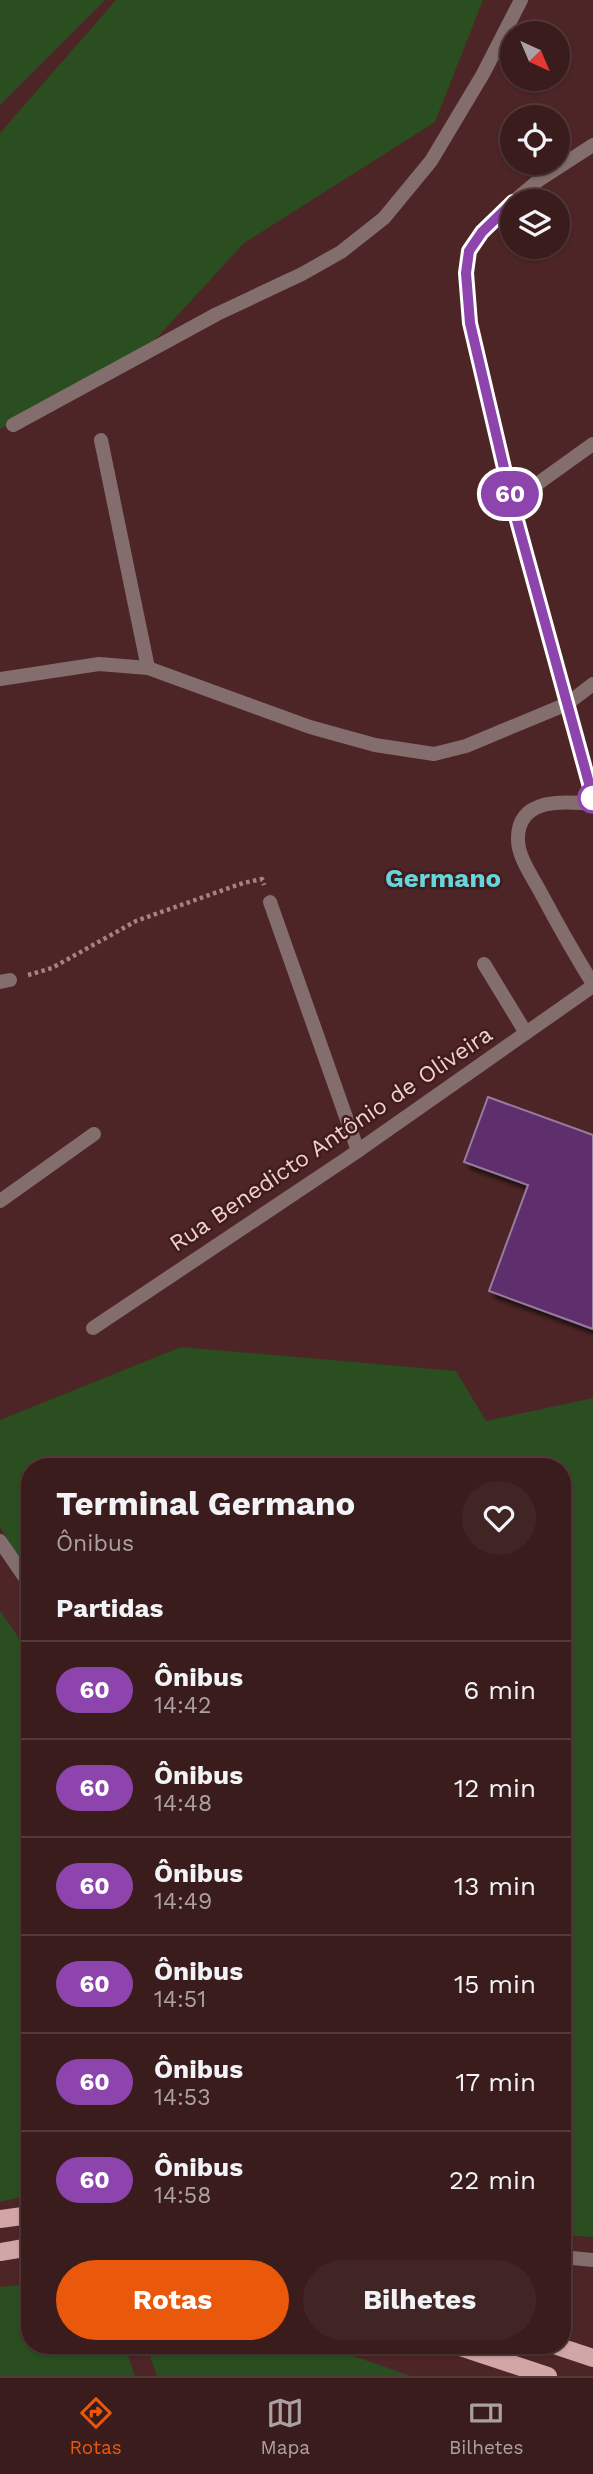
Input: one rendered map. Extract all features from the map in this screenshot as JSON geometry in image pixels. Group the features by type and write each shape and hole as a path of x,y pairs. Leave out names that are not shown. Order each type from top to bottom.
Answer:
{"main road":[{"path":"0,2219 21,2216"},
{"path":"0,2252 21,2248"},
{"path":"571,2351 593,2358"},
{"path":"481,2354 548,2376"}],"street":[{"path":"13,425 217,314 302,274 341,252 384,218 431,161 483,74 521,0"},
{"path":"528,189 593,145"},
{"path":"500,215 482,232 469,251 466,273 470,323 512,502 593,798"},
{"path":"101,440 148,668"},
{"path":"512,502 593,444"},
{"path":"0,679 99,664 148,668 310,727 375,745 434,754 466,746 566,704 593,684"},
{"path":"593,804 553,801 536,807 520,827 517,841 561,932 593,985"},
{"path":"270,902 358,1151"},
{"path":"484,964 526,1033"},
{"name":"Rua Benedicto Antônio de Oliveira","path":"93,1328 358,1151 593,985"},
{"path":"0,1201 94,1134"},
{"path":"0,1541 21,1572"},
{"path":"571,2258 593,2260"}],"path":[{"path":"5,981 52,968 136,921 243,883 262,879 270,902"}],"green space":[{"path":"0,0 105,0 0,105"},
{"path":"116,0 483,0 435,122 244,243 142,354 0,429 0,133"},
{"path":"181,1347 456,1371 486,1421 593,1398 593,2237 571,2236 571,1458 21,1458 21,1561 0,1527 0,1420"},
{"path":"0,1611 21,1644 21,2197 0,2202"},
{"path":"21,2285 21,2354 127,2354 135,2376 0,2376 0,2287"},
{"path":"149,2354 348,2354 411,2376 157,2376"}],"building":[{"path":"488,1097 593,1135 593,1329 489,1291 528,1185 464,1162"}],"bus line":[{"name":"60","path":"500,213 469,251 466,273 470,323 512,502 593,798"}],"district":[{"name":"Germano","path":"443,878"}]}
